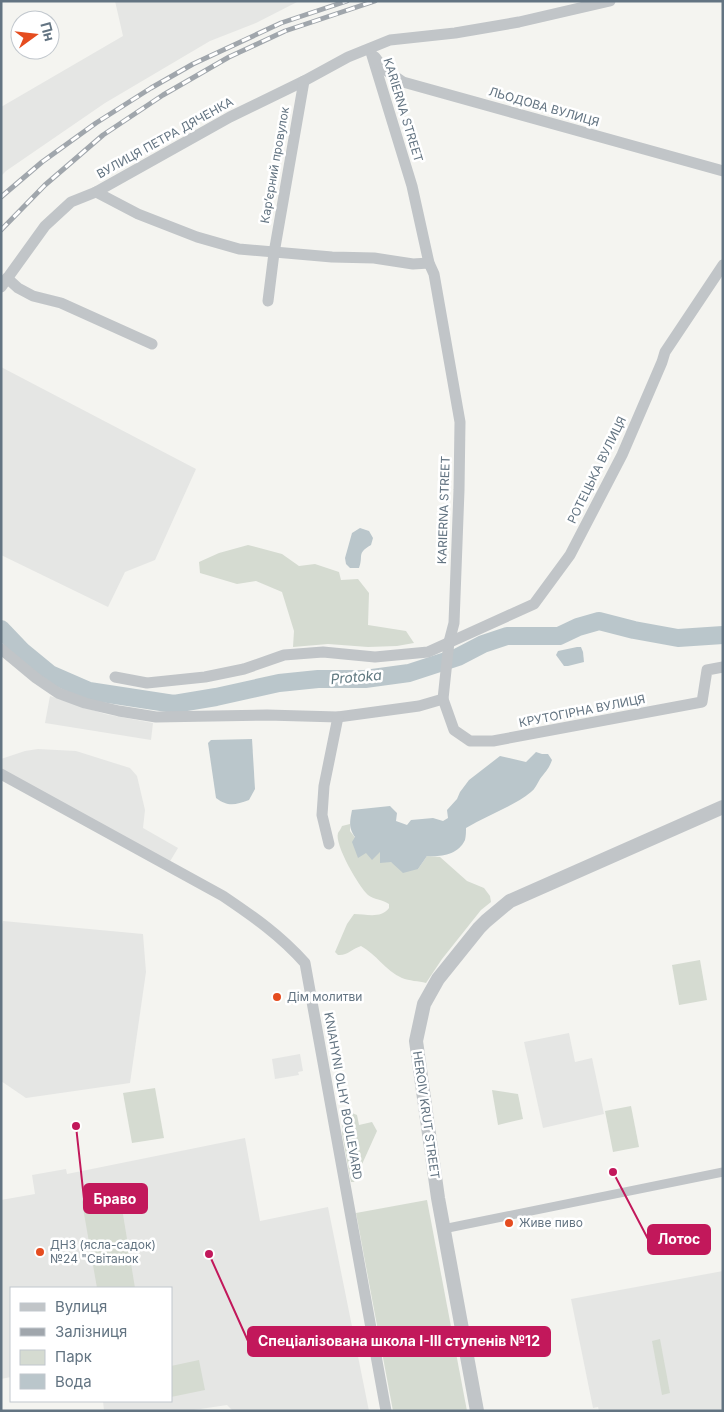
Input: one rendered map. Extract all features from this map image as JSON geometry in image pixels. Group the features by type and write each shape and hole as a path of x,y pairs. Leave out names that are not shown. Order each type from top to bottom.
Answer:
{"street":[{"name":"ВУЛИЦЯ ПЕТРА ДЯЧЕНКА","path":"4,283 45,226 70,202 96,192 230,117 348,57 390,40 455,33 510,24 610,1"},
{"name":"ЛЬОДОВА ВУЛИЦЯ","path":"370,49 384,69 403,82 723,171"},
{"name":"KARIERNA STREET","path":"370,49 412,186 434,274 460,422 460,490 454,623 449,642 443,699"},
{"name":"Карʼєрний провулок","path":"268,301 274,253 304,81"},
{"path":"96,192 138,214 197,237 239,249 274,253 374,258 413,264 430,263"},
{"name":"РОТЕЦЬКА ВУЛИЦЯ","path":"449,642 534,604 565,562 622,455 665,352 723,264"},
{"path":"4,283 33,296 61,303 152,344"},
{"path":"115,677 147,684 205,677 244,669 284,654 323,652 375,657 428,652 449,642"},
{"path":"1,649 36,678 58,692 85,703 156,717 267,715 338,717 419,706 443,699"},
{"name":"КРУТОГІРНА ВУЛИЦЯ","path":"443,699 454,730 470,741 493,741 702,702 707,670 723,667"},
{"path":"329,844 322,815 324,786 338,717"},
{"name":"KNIAHYNI OLHY BOULEVARD","path":"1,774 223,896 258,919 290,946 305,963 386,1411"},
{"name":"HEROIV KRUT STREET","path":"477,1411 443,1229 416,1041 424,1004 438,979 486,921 510,901 723,807"},
{"path":"443,1229 723,1172"}],"shaded area":[{"path":"115,1 299,1 256,23 210,41 105,103 1,176 1,107 123,36"},
{"path":"1,367 196,469 155,560 125,572 108,607 1,555"},
{"path":"50,696 105,714 153,723 151,740 45,723"},
{"path":"38,749 76,751 130,768 137,776 145,810 143,828 178,848 169,863 1,770 1,759"},
{"path":"3,921 143,934 146,972 130,1083 26,1098 1,1081 1,928"},
{"path":"569,1033 575,1062 592,1058 604,1114 543,1128 524,1042"},
{"path":"300,1054 303,1071 298,1072 299,1075 275,1079 272,1059"},
{"path":"245,1138 260,1221 328,1207 369,1411 233,1411 227,1405 187,1411 104,1411 103,1402 172,1402 172,1287 10,1287 10,1377 1,1379 1,1200 35,1194 32,1175 66,1169 67,1174"},
{"path":"723,1271 723,1411 599,1411 598,1407 593,1408 571,1299"}],"green space":[{"path":"248,545 282,554 299,566 315,564 339,572 341,580 358,579 369,593 368,625 406,631 414,643 397,646 368,647 328,644 293,647 294,631 282,592 256,581 237,584 200,573 199,562 219,553"},
{"path":"350,824 350,831 366,852 381,852 391,862 418,869 427,856 440,857 467,881 484,888 490,896 491,902 481,910 442,959 426,983 405,979 396,975 361,946 344,954 338,955 335,952 347,924 354,914 378,915 389,908 389,904 368,895 353,875 343,855 338,833 342,826"},
{"path":"700,960 707,1000 679,1005 672,965"},
{"path":"155,1088 164,1138 132,1143 123,1093"},
{"path":"492,1090 518,1094 523,1119 498,1125"},
{"path":"631,1106 639,1147 613,1152 605,1111"},
{"path":"352,1113 357,1115 359,1125 372,1122 377,1131 354,1182 351,1182 342,1134 343,1119"},
{"path":"103,1184 113,1188 120,1196 135,1287 97,1287 82,1202 85,1194 94,1186"},
{"path":"427,1200 467,1411 393,1411 356,1213"},
{"path":"660,1339 670,1393 662,1395 652,1341"},
{"path":"199,1360 205,1390 172,1397 172,1366"}],"water":[{"path":"360,528 369,531 373,538 371,545 362,553 359,568 350,568 346,564 345,558 352,533"},
{"path":"581,647 584,662 564,666 556,655 558,651"},
{"path":"252,739 255,789 249,800 236,804 224,803 216,798 208,743 211,740"},
{"path":"536,752 548,754 552,760 534,789 515,803 466,828 465,840 454,852 438,856 427,856 418,869 403,873 391,862 380,863 380,852 372,860 366,853 358,858 352,842 355,837 350,827 352,810 390,806 397,813 396,821 407,825 411,820 433,818 443,821 448,818 447,810 457,799 469,780 500,756 526,762"}],"waterway":[{"name":"Protoka","path":"1,629 22,651 50,674 89,691 174,704 279,683 318,679 365,679 409,673 458,657 483,644 507,636 559,636 578,627 599,621 678,638 723,635"}],"railway":[{"path":"1,197 42,162 96,123 193,64 281,23 347,1"},
{"path":"1,230 45,185 103,135 163,95 229,57 285,31 375,1"}],"place":[{"name":"Дім молитви","path":"277,997"},
{"name":"Браво","path":"76,1126"},
{"name":"Лотос","path":"613,1172"},
{"name":"Живе пиво","path":"509,1223"},
{"name":"ДНЗ (ясла-садок) №24 \"Світанок","path":"40,1252"},
{"name":"Спеціалізована школа І-ІІІ ступенів №12","path":"209,1254"}]}
